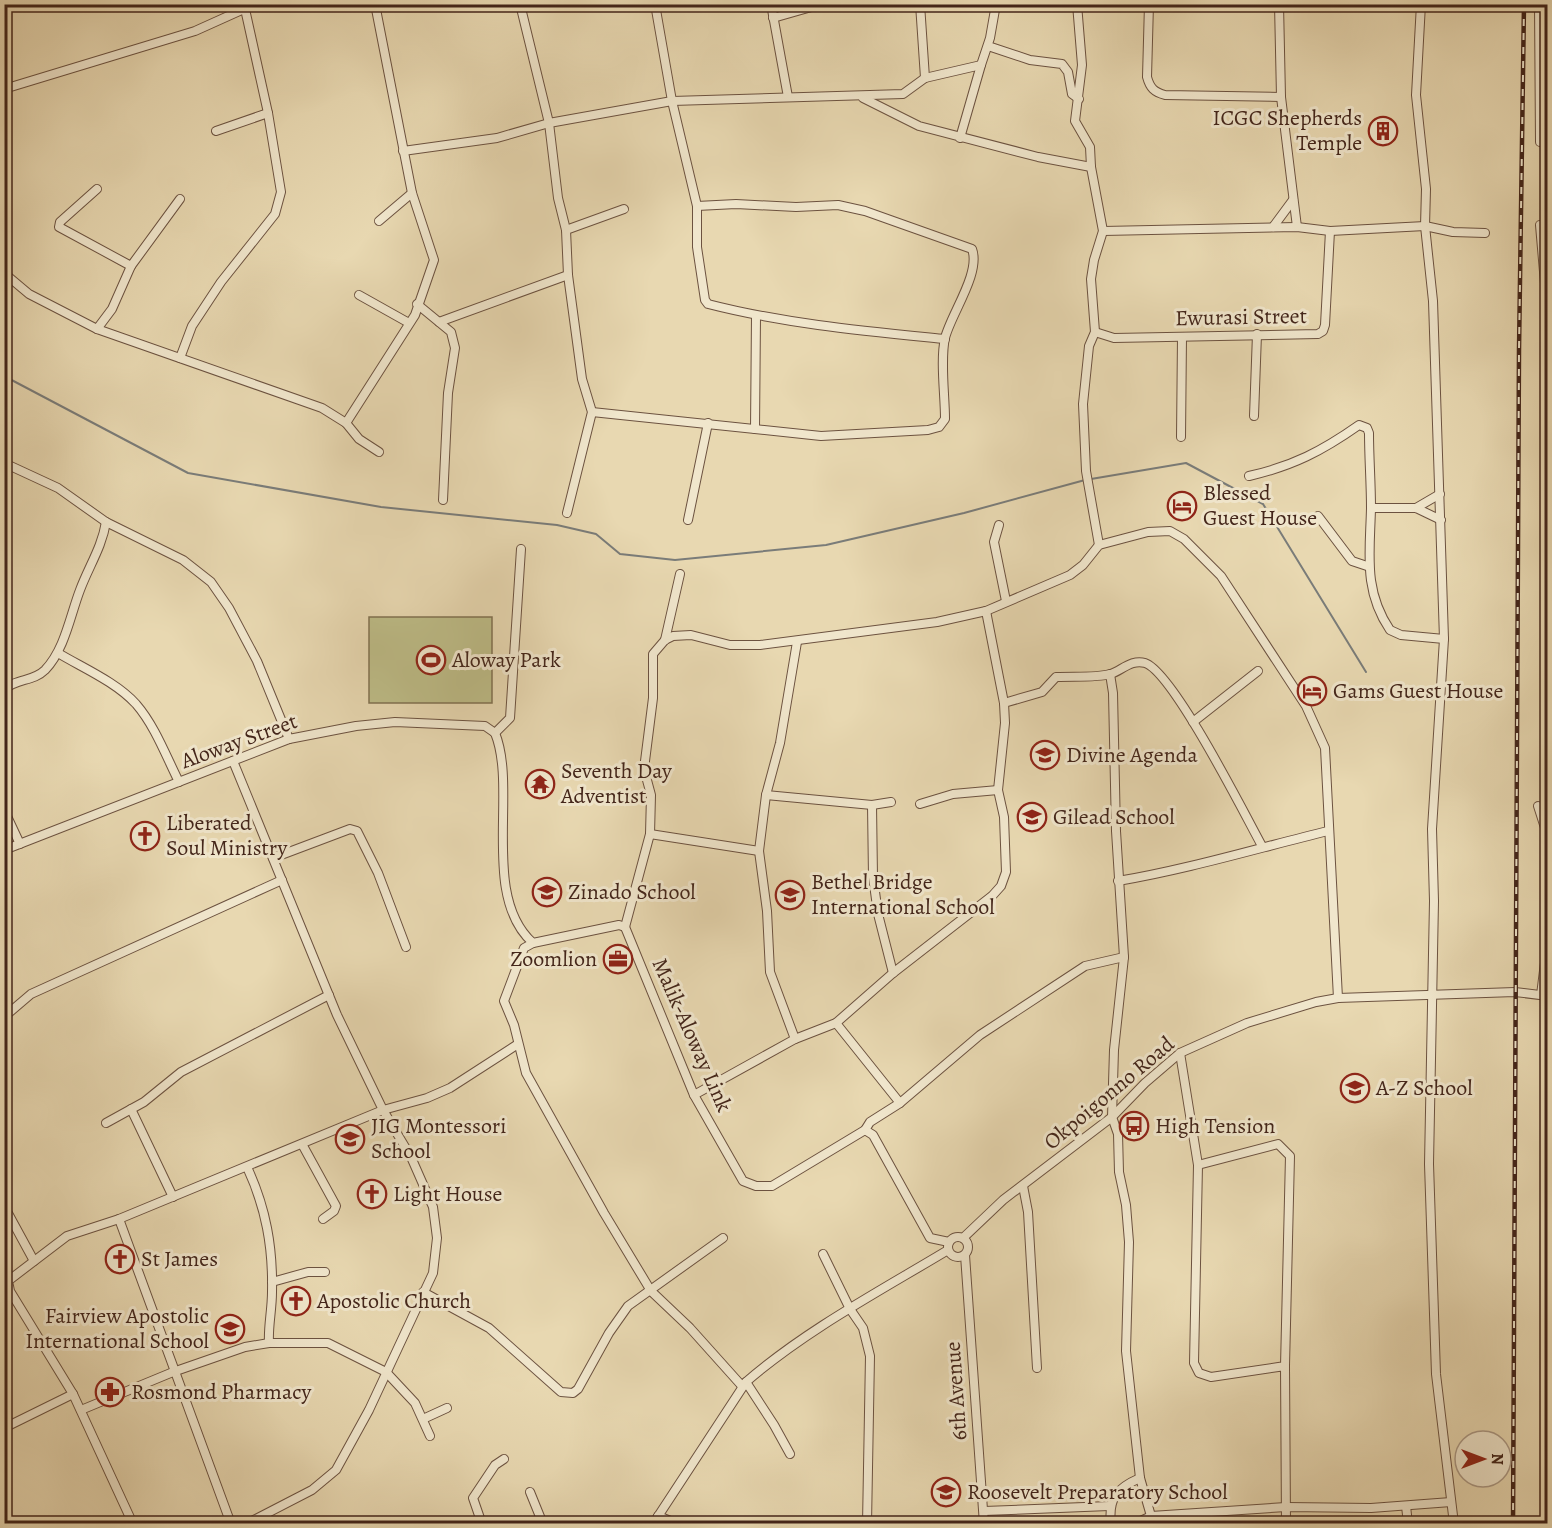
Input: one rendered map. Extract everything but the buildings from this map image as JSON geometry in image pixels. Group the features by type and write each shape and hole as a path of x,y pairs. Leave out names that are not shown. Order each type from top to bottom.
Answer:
{"street":[{"path":"4,89 195,31 255,4"},
{"path":"346,423 415,315 417,304 433,270 434,260 412,193 375,4"},
{"path":"520,4 549,123 558,198 566,230 568,274 582,379 592,412 567,513"},
{"path":"655,4 672,101 697,206 702,296 708,304 756,316 824,327 945,339"},
{"path":"771,4 788,97"},
{"path":"773,18 822,4"},
{"path":"920,4 925,78"},
{"path":"960,138 988,46 996,4"},
{"path":"1077,4 1082,65 1075,121 1090,147 1091,167 1103,231 1091,279 1095,332 1089,346 1083,404 1088,490 1099,545"},
{"path":"1149,4 1147,77 1149,86 1156,93 1281,96"},
{"path":"1278,4 1281,96 1297,227"},
{"path":"1421,4 1416,95 1426,189 1425,226 1433,301 1444,639 1432,830 1429,1131 1436,1374 1454,1524"},
{"path":"1539,4 1540,142"},
{"path":"180,358 192,326 277,208 280,192 267,112 245,9"},
{"path":"988,46 1030,60 1062,64 1068,72 1072,94 1079,99"},
{"path":"403,150 497,138 549,123 672,101 903,94 925,78 981,65"},
{"path":"858,96 920,126 960,138 1091,167"},
{"path":"216,131 267,112"},
{"path":"97,189 60,222 59,227 131,266"},
{"path":"379,221 412,193"},
{"path":"97,329 112,309 131,266 180,199"},
{"path":"1273,227 1293,200"},
{"path":"592,412 821,436 928,430 939,427 945,419 945,339 974,261 972,249 838,205 697,206"},
{"path":"566,230 624,209"},
{"path":"1540,225 1546,295 1545,331 1548,337"},
{"path":"1103,231 1297,227 1330,231 1425,226 1453,232 1485,232"},
{"name":"Ewurasi Street","path":"1095,332 1114,338 1318,334 1323,331 1330,231"},
{"path":"4,273 28,294 97,329 322,408 346,423 359,439 379,452"},
{"path":"439,322 568,274"},
{"path":"359,295 409,323"},
{"path":"417,304 450,332 455,348 448,393 443,500"},
{"path":"755,429 756,316"},
{"path":"1254,416 1257,334"},
{"path":"1181,437 1182,337"},
{"path":"688,520 708,423"},
{"path":"1249,476 1295,464 1330,445 1359,425 1364,426 1369,433 1371,508 1367,566 1377,603 1390,630 1401,635 1444,639"},
{"path":"5,465 58,488 106,522 183,560 211,582 229,608 257,661 289,739"},
{"path":"1416,508 1440,494"},
{"path":"1371,508 1416,508 1441,520"},
{"path":"1318,516 1352,561 1367,566"},
{"path":"4,690 11,683 34,677 44,671 58,653 81,588 103,541 106,522"},
{"path":"999,525 994,542 1006,601"},
{"path":"789,1454 774,1425 744,1384 651,1291 604,1213 526,1073 514,1024 504,1001 524,948 533,943 619,925 625,927 650,834 651,795 644,769 653,698 653,654 665,640 673,636 691,635 730,645 797,642 937,622 986,611 1070,575 1083,565 1099,545 1148,532 1170,531 1184,539 1221,576 1306,706 1325,748 1329,785 1328,831 1338,998"},
{"path":"521,549 510,718 495,733 501,747 502,841 505,879 517,921 524,935 533,943"},
{"path":"665,640 680,574"},
{"path":"694,1095 795,1039 836,1023 893,973 993,896 1001,886 1006,872 1005,840 998,790 1002,770 1004,703 986,611"},
{"path":"795,1039 770,972 767,911 759,851 766,795 780,743 797,642"},
{"path":"58,653 112,685 135,704 156,734 179,782"},
{"path":"1004,703 1042,692 1056,677 1110,674 1137,661 1148,663 1160,675 1193,722 1262,846"},
{"path":"1193,722 1258,671"},
{"path":"1110,674 1113,693 1118,881 1124,957 1114,1050 1112,1117 1118,1134 1119,1172 1126,1205 1129,1242 1126,1351 1140,1478 1150,1516"},
{"name":"Aloway Street","path":"4,850 289,739 356,726 395,722 485,726 495,733"},
{"path":"233,761 329,995 383,1110 411,1157 433,1207 437,1238 433,1273 369,1410 336,1470 312,1490 246,1524"},
{"path":"920,804 952,794 998,790"},
{"path":"766,795 872,805 891,802"},
{"path":"872,805 873,877 878,914 893,973"},
{"path":"1538,806 1548,837"},
{"path":"4,810 20,844"},
{"path":"273,858 350,829 357,831 378,873 406,947"},
{"path":"1118,881 1172,872 1262,846 1328,831"},
{"path":"650,834 759,851"},
{"path":"4,1017 31,994 282,880"},
{"name":"Malik-Aloway Link","path":"625,927 694,1095 744,1181 756,1186 772,1186 865,1130 870,1122 900,1103 980,1035 1085,966 1124,957"},
{"path":"1544,995 1548,938"},
{"name":"Okpoigonno Road","path":"963,1238 1003,1200 1112,1117 1145,1083 1180,1053 1247,1023 1316,1002 1338,998 1515,992 1544,995"},
{"path":"106,1123 131,1109 181,1072 329,995"},
{"path":"836,1023 900,1103"},
{"path":"133,1524 81,1410 10,1291 9,1281 67,1236 119,1219 383,1110 427,1098 450,1088 518,1044"},
{"path":"1180,1053 1198,1165 1194,1364 1199,1373 1211,1377 1286,1366"},
{"path":"131,1109 173,1197"},
{"path":"865,1130 873,1135 930,1238 949,1246 955,1257 964,1255"},
{"path":"302,1144 336,1206 323,1219"},
{"path":"1198,1165 1278,1144 1290,1156 1286,1524"},
{"path":"247,1167 262,1200 270,1250 272,1282 269,1343"},
{"path":"1023,1186 1028,1212 1037,1368"},
{"path":"4,1206 34,1260"},
{"path":"119,1219 173,1372 231,1524"},
{"path":"652,1524 744,1384 765,1365 949,1246 958,1237 963,1238"},
{"path":"423,1292 489,1328 561,1392 567,1394 578,1389 609,1333 628,1306 723,1238"},
{"name":"6th Avenue","path":"963,1238 968,1248 964,1255 984,1524"},
{"path":"823,1254 850,1310 863,1328 870,1356 867,1524"},
{"path":"272,1282 308,1272 325,1272"},
{"path":"81,1410 173,1372 245,1347 269,1343 328,1343 386,1372 415,1403 430,1436"},
{"path":"4,1428 73,1395"},
{"path":"423,1419 447,1408"},
{"path":"482,1524 473,1498 495,1465 504,1459"},
{"path":"1111,1524 1109,1506 1119,1490 1140,1478"},
{"path":"530,1492 543,1524"},
{"path":"1134,1524 1150,1516 1286,1507 1371,1508 1451,1502"},
{"path":"984,1511 1109,1506"},
{"path":"1406,1506 1408,1524"},
{"path":"1201,1514 1201,1524"},
{"path":"266,1515 270,1524"},
{"path":"658,1516 678,1524"}],"shaded area":[{"name":"Aloway Park","path":"369,617 492,617 492,703 369,703"}],"waterway":[{"path":"4,376 188,473 381,507 557,525 596,534 620,554 675,560 826,545 964,513 1085,480"},
{"path":"1091,479 1186,463 1263,504 1366,672"}],"railway":[{"path":"1513,1524 1519,350 1524,4"}],"place":[{"name":"ICGC Shepherds Temple","path":"1383,131"},
{"name":"Blessed Guest House","path":"1182,506"},
{"name":"Aloway Park","path":"431,660"},
{"name":"Gams Guest House","path":"1312,691"},
{"name":"Divine Agenda","path":"1045,755"},
{"name":"Seventh Day Adventist","path":"540,784"},
{"name":"Gilead School","path":"1032,817"},
{"name":"Liberated Soul Ministry","path":"145,836"},
{"name":"Zinado School","path":"547,892"},
{"name":"Bethel Bridge International School","path":"790,895"},
{"name":"Zoomlion","path":"618,959"},
{"name":"A-Z School","path":"1355,1088"},
{"name":"High Tension","path":"1134,1126"},
{"name":"JIG Montessori School","path":"350,1139"},
{"name":"Light House","path":"372,1194"},
{"name":"St James","path":"120,1259"},
{"name":"Apostolic Church","path":"296,1301"},
{"name":"Fairview Apostolic International School","path":"230,1329"},
{"name":"Rosmond Pharmacy","path":"110,1392"},
{"name":"Roosevelt Preparatory School","path":"946,1492"}]}
